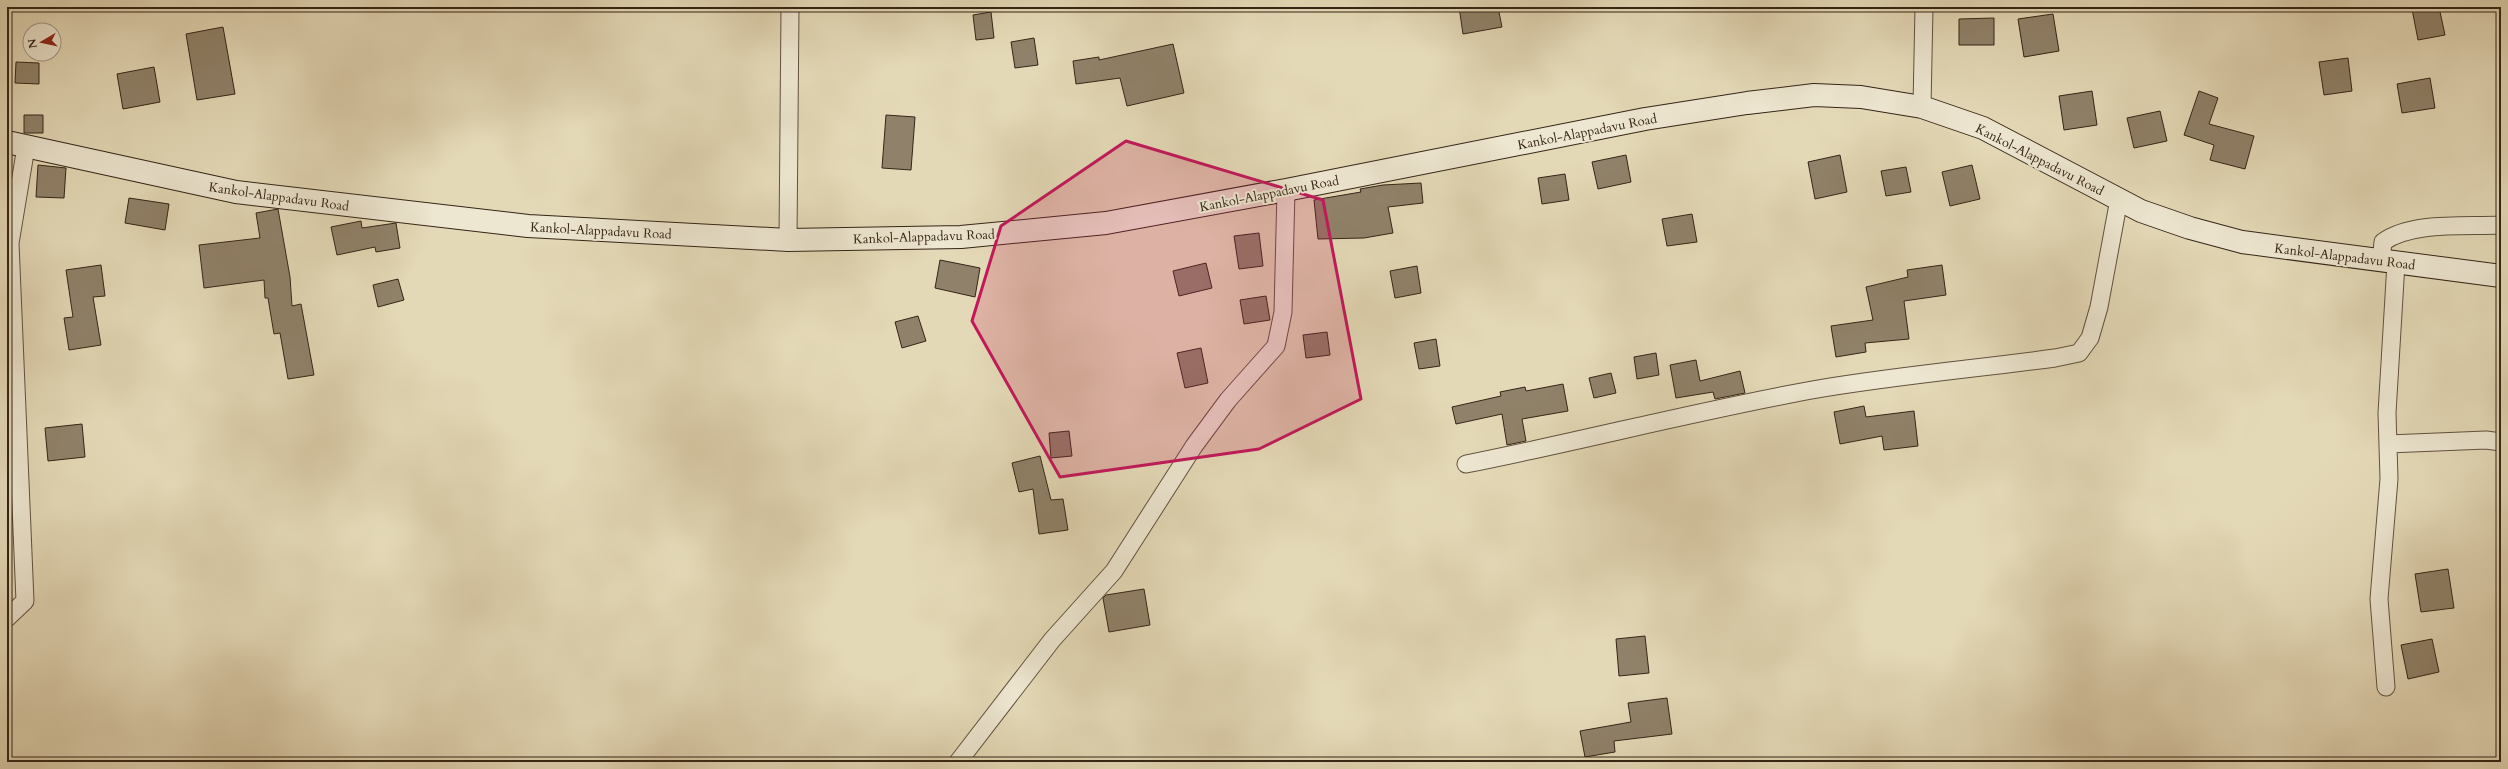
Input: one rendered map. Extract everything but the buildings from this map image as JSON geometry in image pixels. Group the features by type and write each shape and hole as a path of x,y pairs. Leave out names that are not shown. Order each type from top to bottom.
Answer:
{"main road":[{"name":"Kankol-Alappadavu Road","path":"16,145 236,192 528,226 788,240 961,238 1106,223 1286,190 1645,119 1747,103 1814,95 1861,97 1922,107 1983,128 2141,211 2190,228 2242,242 2501,276"}],"street":[{"path":"788,240 790,7"},
{"path":"1922,107 1924,7"},
{"path":"7,618 25,601 10,243 16,145"},
{"path":"958,762 1052,640 1114,571 1194,446 1228,400 1276,346 1283,312 1286,190"},
{"path":"1466,464 1561,446 1681,416 1813,390 2055,358 2079,353 2090,338 2098,307 2120,199"},
{"path":"2386,687 2380,599 2389,478 2387,413 2388,262 2383,242 2395,233 2410,229 2501,225"},
{"path":"2388,444 2486,440 2501,442"}],"highlighted area":[{"path":"1126,141 1323,200 1361,399 1259,449 1060,477 972,321 1001,226"}]}
